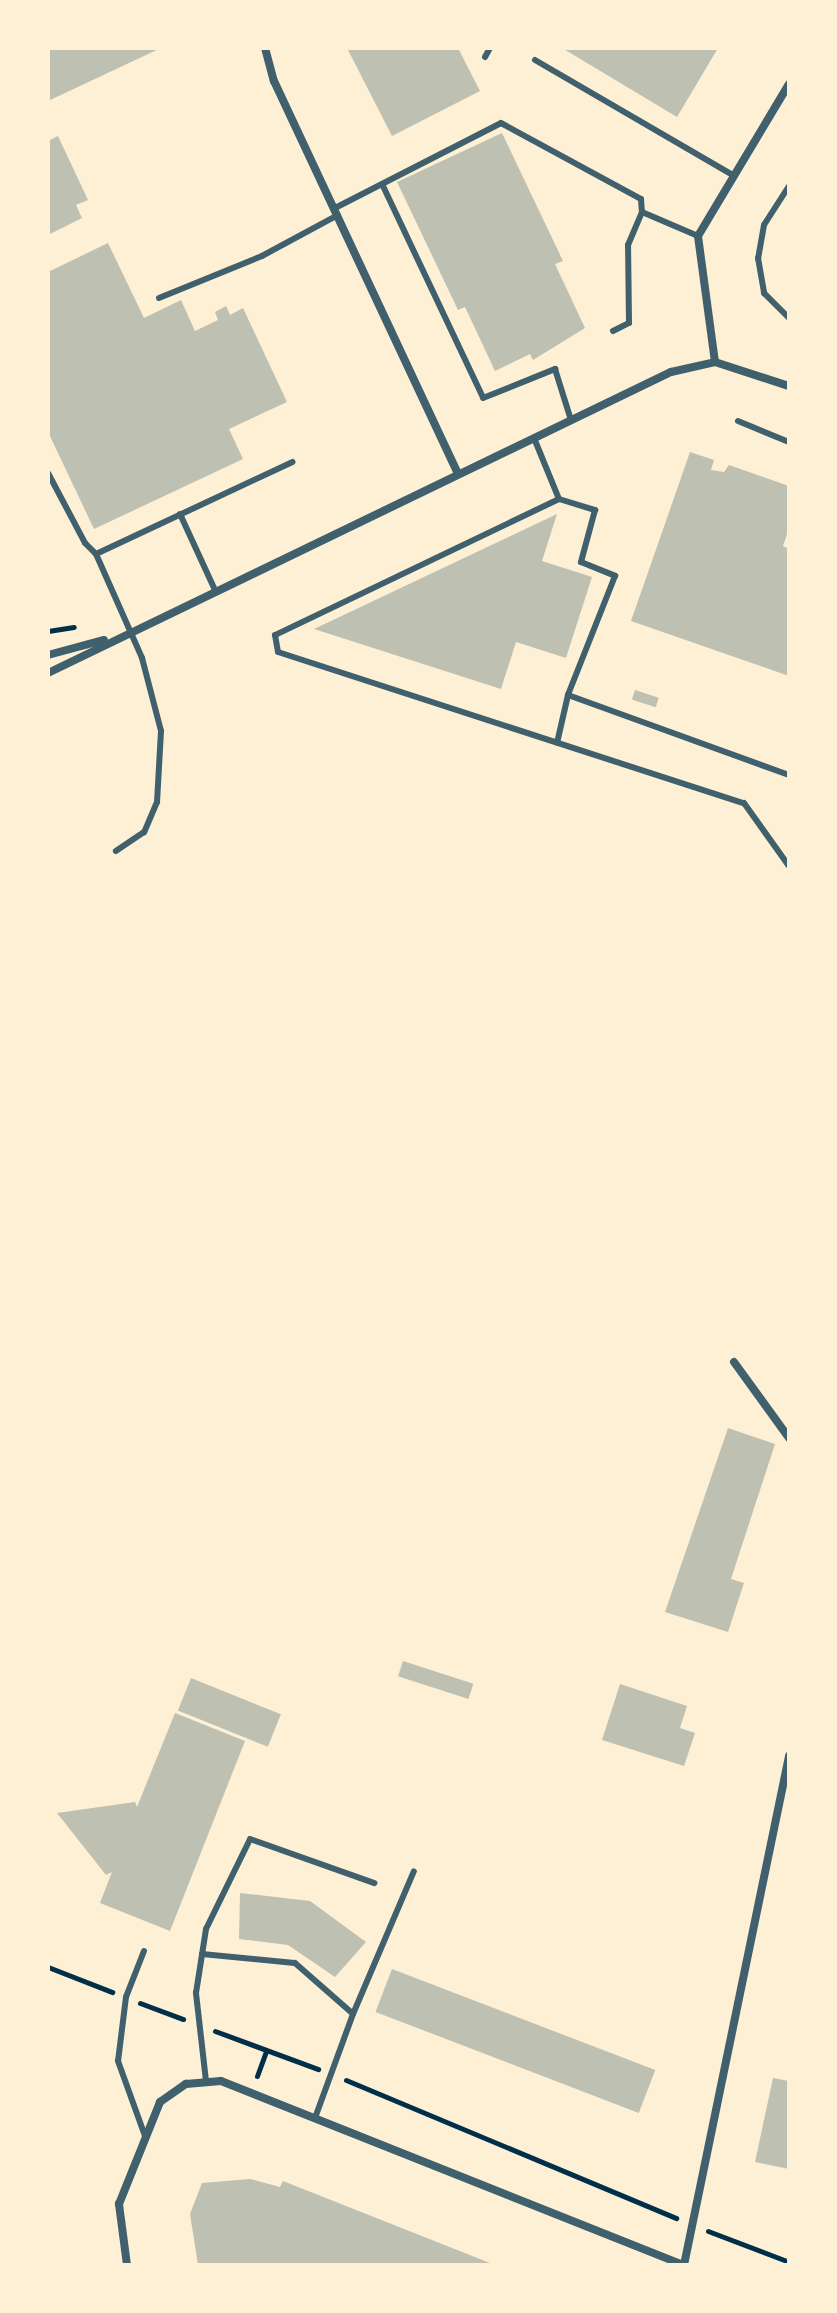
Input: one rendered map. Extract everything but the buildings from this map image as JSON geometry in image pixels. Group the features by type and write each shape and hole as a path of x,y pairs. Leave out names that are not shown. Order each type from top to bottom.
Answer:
{"street":[{"path":"265,48 274,81 458,474"},
{"path":"715,362 698,236 789,84"},
{"path":"48,673 124,633 671,372 715,362 789,386"},
{"path":"48,655 124,633"},
{"path":"734,1362 789,1438"},
{"path":"127,2265 119,2204 145,2136 160,2102 186,2084 206,2081 251,2092 316,2115 684,2265 789,1756"}],"lane":[{"path":"485,57 490,48"},
{"path":"535,60 734,176"},
{"path":"159,298 262,256 501,123 641,199 642,212 628,245 629,323 613,331"},
{"path":"383,186 483,398 555,369 571,420"},
{"path":"789,186 764,225 758,258 764,293 789,318"},
{"path":"642,212 698,236"},
{"path":"738,421 789,442"},
{"path":"534,438 559,499"},
{"path":"96,554 292,462"},
{"path":"48,473 85,543 96,554 124,633 142,658 161,731 161,775 144,832 116,851"},
{"path":"557,743 568,695 615,576 581,562 595,510 559,499 275,635 278,652 557,743 744,803 789,866"},
{"path":"180,514 215,590"},
{"path":"568,695 789,775"},
{"path":"206,2081 198,2025 206,1929 250,1839 374,1883"},
{"path":"316,2115 353,2014 414,1871"},
{"path":"144,1951 126,1997 118,2061 145,2136"},
{"path":"202,1954 295,1963 353,2014"}],"path":[{"path":"48,1967 329,2074 789,2262"},
{"path":"251,2092 266,2051"}]}
